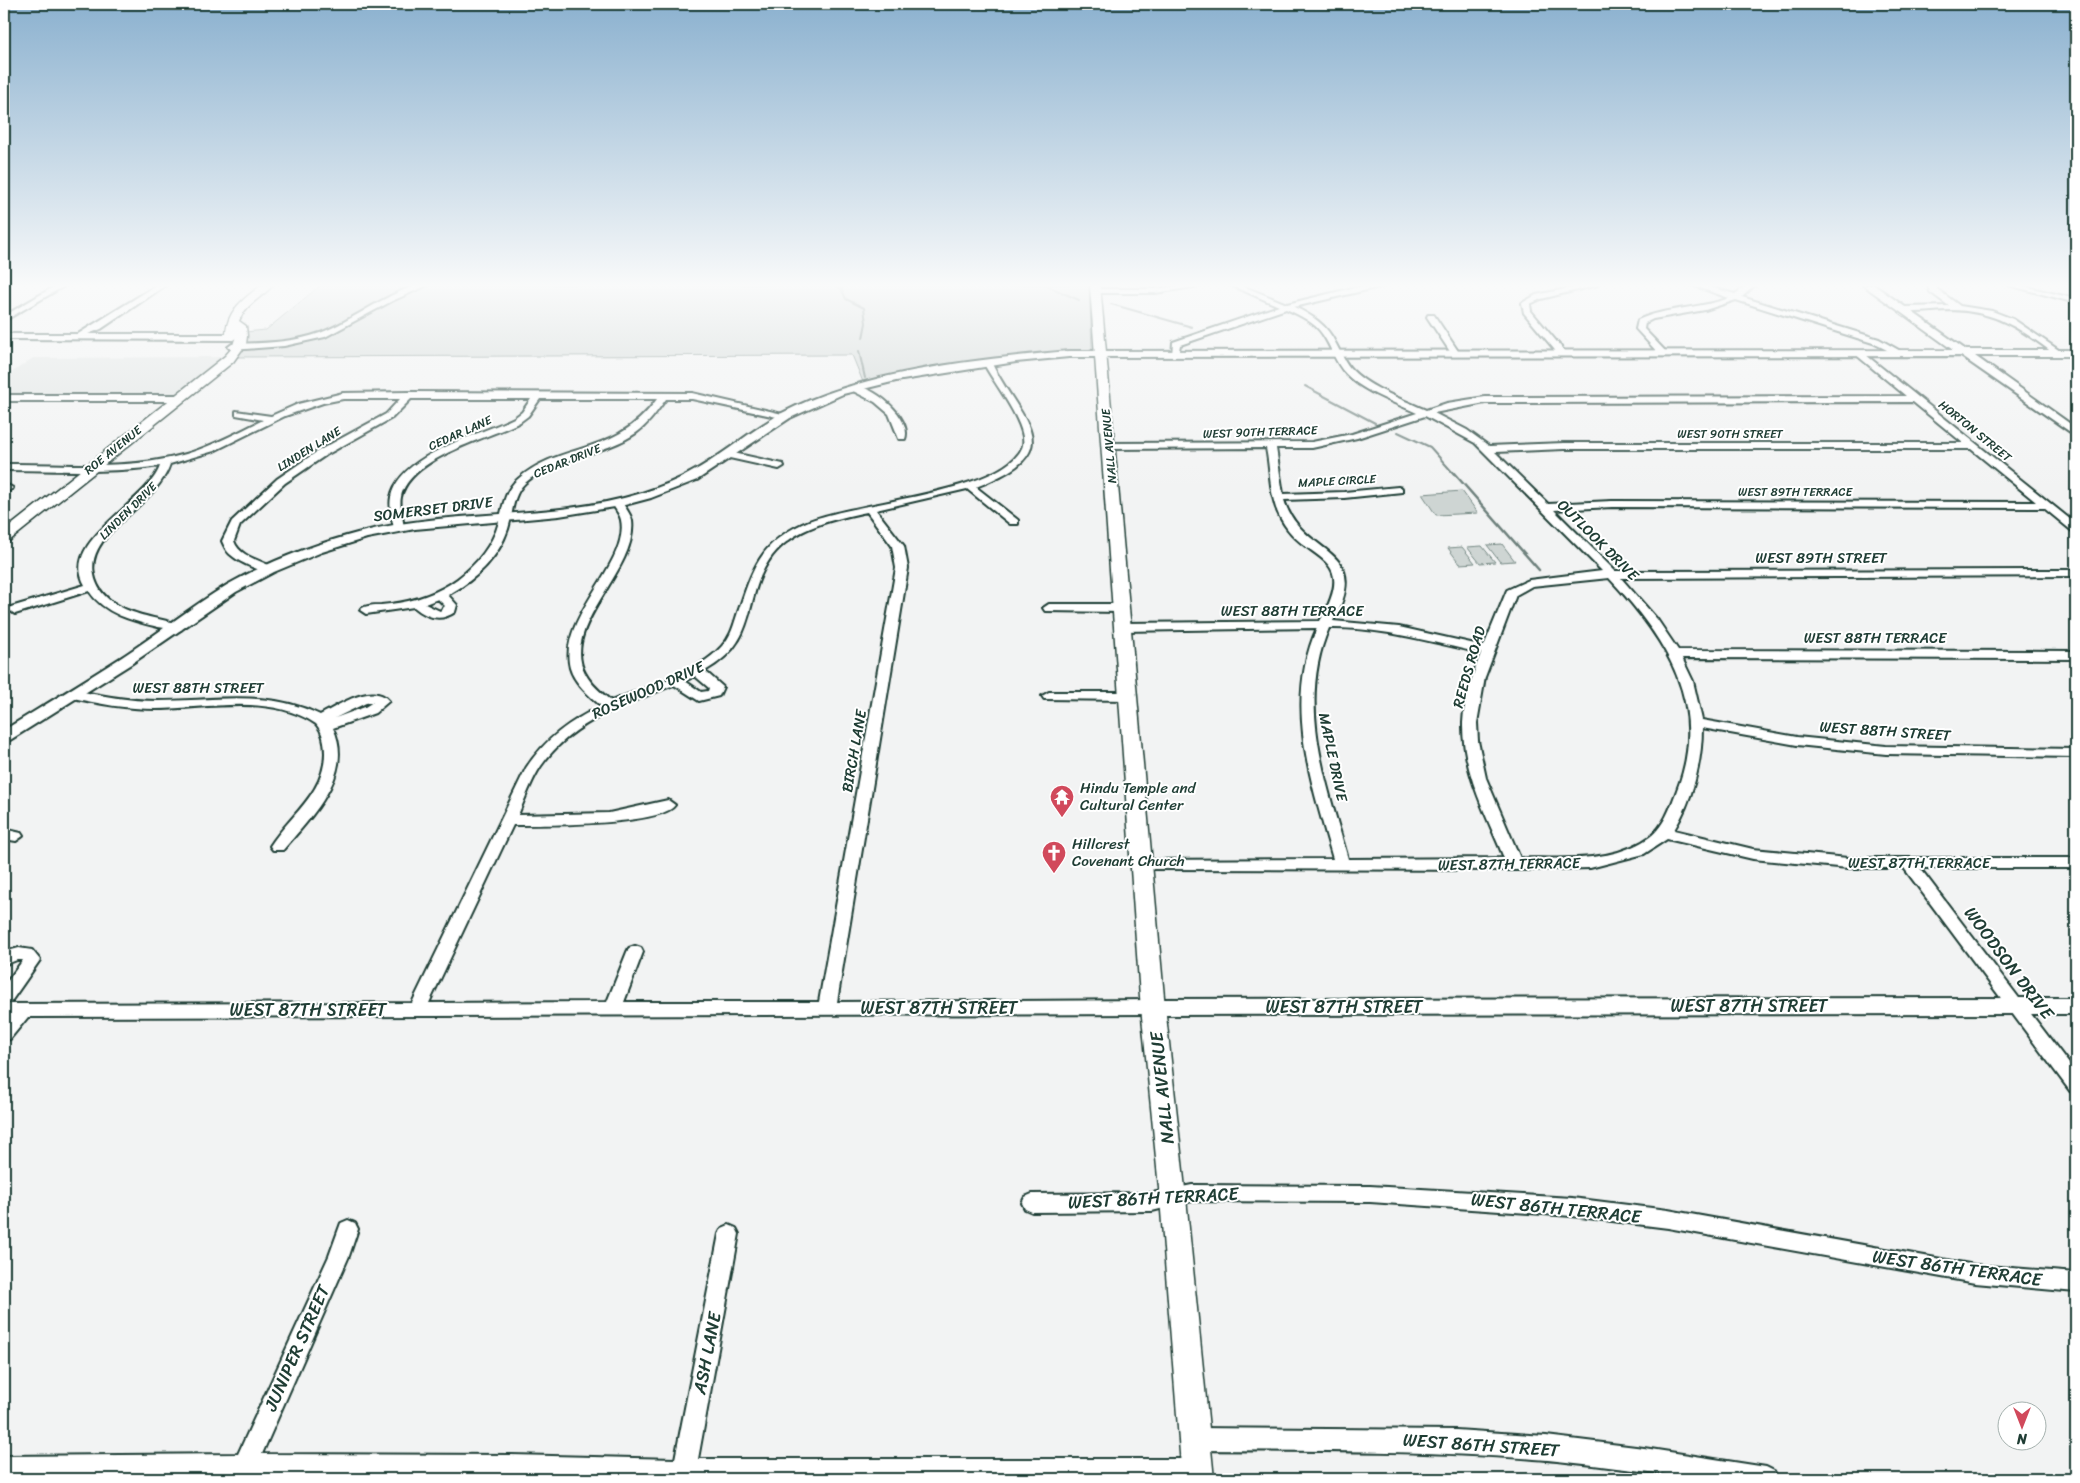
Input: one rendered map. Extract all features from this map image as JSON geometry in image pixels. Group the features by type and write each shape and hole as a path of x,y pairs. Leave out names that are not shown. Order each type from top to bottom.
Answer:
{"main road":[{"name":"ROE AVENUE","path":"4,538 223,362 228,354"},
{"name":"NALL AVENUE","path":"1100,354 1109,446 1153,1007 1173,1198 1197,1475"}],"street":[{"name":"SOMERSET DRIVE","path":"4,737 177,627 231,589 296,557 345,540 399,528 559,512 617,503 647,495 693,477 786,416 824,397 896,378 1052,355 1090,354"},
{"name":"OUTLOOK DRIVE","path":"1336,354 1342,366 1358,379 1468,434 1487,449 1651,616 1674,654 1684,675 1691,698 1694,723 1695,751 1691,771 1664,833"},
{"name":"HORTON STREET","path":"1859,354 2076,529"},
{"path":"1966,354 2076,433"},
{"name":"ROSEWOOD DRIVE","path":"417,1010 533,768 550,745 574,726 610,707 697,671 714,661 736,638 758,570 770,551 796,532 809,525 840,514 969,486 1007,470 1020,458 1028,446 1029,438 1024,425 988,364"},
{"path":"854,388 890,409 902,432 902,437"},
{"path":"5,468 134,466 166,462 207,450 270,418 303,404 329,398 410,395 664,395 704,398 786,416"},
{"name":"LINDEN LANE","path":"269,569 234,552 228,541 232,528 281,481 322,453 389,416 410,395"},
{"name":"CEDAR LANE","path":"399,528 396,499 398,491 408,477 438,455 513,423 524,414 538,395"},
{"name":"CEDAR DRIVE","path":"366,610 417,603 440,594 464,580 478,568 498,540 512,493 524,479 542,469 604,446 632,432 651,417 664,395"},
{"path":"4,398 178,398"},
{"name":"WEST 90TH TERRACE","path":"1109,446 1302,446 1340,440 1456,403 1485,400 1916,400"},
{"path":"239,413 270,418"},
{"name":"WEST 90TH STREET","path":"1487,449 1564,446 1974,446"},
{"name":"MAPLE DRIVE","path":"1271,447 1279,507 1292,527 1304,540 1329,558 1338,569 1342,584 1315,650 1309,673 1306,699 1307,724 1342,864"},
{"path":"729,455 779,466"},
{"name":"LINDEN DRIVE","path":"91,587 86,570 93,548 112,524 159,481 166,462"},
{"path":"4,486 8,488 4,491"},
{"path":"969,486 1014,522"},
{"name":"MAPLE CIRCLE","path":"1277,497 1344,495 1398,490"},
{"path":"610,707 584,681 576,668 573,655 574,644 583,623 627,534 627,517 617,503"},
{"name":"WEST 89TH TERRACE","path":"1545,507 1612,504 2046,505"},
{"name":"BIRCH LANE","path":"827,1008 902,568 898,546 869,508"},
{"name":"WEST 89TH STREET","path":"1567,578 1611,574 2076,573"},
{"name":"REEDS ROAD","path":"1515,864 1481,780 1471,740 1473,702 1511,594 1529,583 1567,578"},
{"path":"15,610 91,587 102,601 116,610 177,627"},
{"path":"417,603 429,614 442,615 451,609 451,605 440,594"},
{"path":"1050,608 1122,617"},
{"name":"WEST 88TH TERRACE","path":"1122,617 1326,624 1399,631 1490,651"},
{"name":"WEST 88TH TERRACE","path":"1674,654 2076,655"},
{"path":"676,680 699,697 714,693 716,687 697,671"},
{"name":"WEST 88TH STREET","path":"74,694 126,704 146,705 245,701 267,703 288,708 322,723 332,751 330,772 322,788 278,846"},
{"path":"1049,696 1129,696"},
{"name":"WEST 88TH STREET","path":"1694,723 1796,741 1886,750 1938,753 2076,753"},
{"path":"508,820 612,819 633,816 668,805"},
{"name":"WEST 87TH TERRACE","path":"1142,864 1568,864 1599,861 1631,852 1652,843 1664,833 1720,847 1792,859 1848,863 2076,864"},
{"name":"WOODSON DRIVE","path":"1909,864 2076,1086"},
{"path":"613,1009 635,952"},
{"path":"4,959 20,953 27,954 32,960 4,998"},
{"name":"WEST 87TH STREET","path":"4,1011 2076,1006"},
{"path":"4,1034 23,1011"},
{"name":"WEST 86TH TERRACE","path":"1032,1203 1152,1202 1192,1194 1370,1194 1572,1207 1686,1222 1975,1274 2076,1283"},
{"name":"JUNIPER STREET","path":"245,1466 338,1256 348,1229"},
{"name":"ASH LANE","path":"684,1471 729,1234"},
{"name":"WEST 86TH STREET","path":"1194,1439 1417,1439 1464,1442 1644,1460 1766,1479"},
{"path":"4,1468 172,1473 245,1466 511,1467 684,1471 1197,1475"}],"shaded area":[{"path":"235,354 1041,354 974,362 863,382 852,355 234,357"},
{"path":"221,357 177,394 172,396 4,396 4,378 33,358"},
{"path":"1462,491 1478,513 1436,515 1422,494"},
{"path":"1502,544 1515,561 1500,562 1487,545"},
{"path":"1482,546 1495,562 1480,563 1467,547"},
{"path":"1462,547 1475,563 1460,564 1448,548"}],"waterway":[{"path":"860,354 865,378"},
{"path":"1305,386 1375,423"},
{"path":"1398,432 1430,447 1454,474"},
{"path":"1453,472 1539,570"}],"place":[{"name":"Hindu Temple and Cultural Center","path":"1062,818"},
{"name":"Hillcrest Covenant Church","path":"1054,874"}]}
